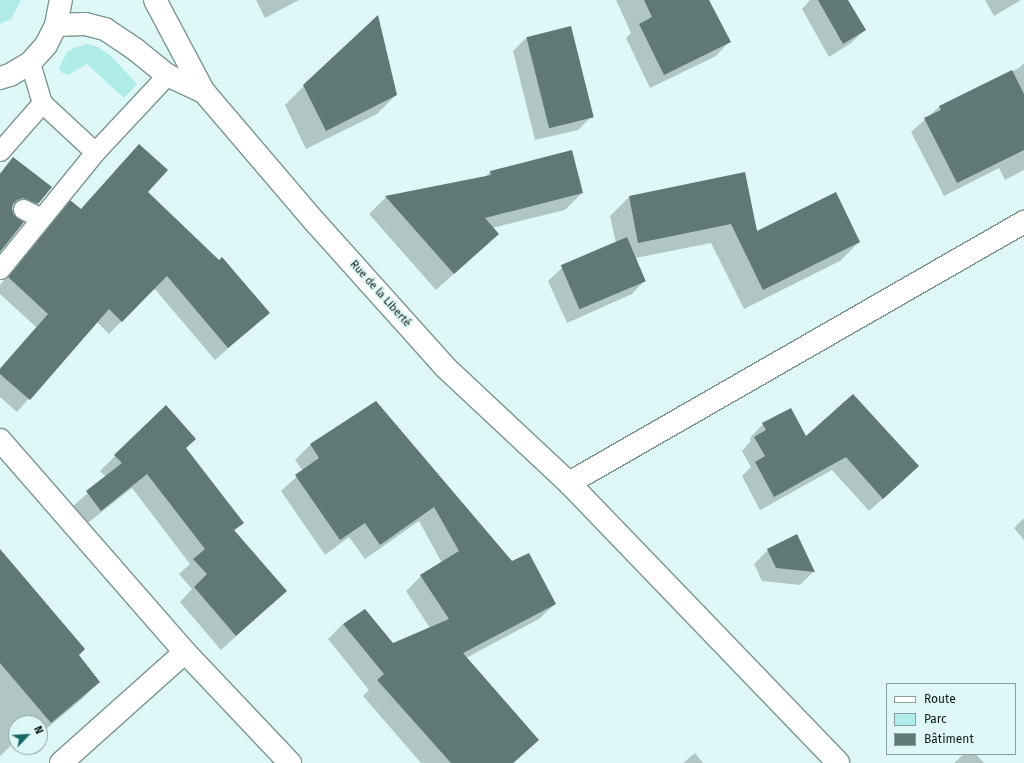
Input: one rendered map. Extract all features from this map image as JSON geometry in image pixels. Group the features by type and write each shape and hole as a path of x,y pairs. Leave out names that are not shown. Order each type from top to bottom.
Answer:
{"street":[{"path":"0,78 10,75 30,63 46,45 56,25 61,0"},
{"path":"155,0 204,92"},
{"path":"56,25 85,24 105,29 136,50 167,75 204,92"},
{"name":"Rue de la Liberté","path":"204,92 316,223 445,367 569,483 838,763"},
{"path":"569,483 1024,222"},
{"path":"0,440 185,652 290,763"},
{"path":"61,763 185,652"}],"lane":[{"path":"30,63 42,103 95,152"},
{"path":"0,269 7,248 41,218 95,152 167,75"},
{"path":"0,151 42,103"},
{"path":"23,209 41,218"}],"green space":[{"path":"0,0 21,0 11,19 0,24"},
{"path":"87,44 98,47 112,57 137,84 124,98 87,64 68,75 62,73 59,68 67,52"}],"building":[{"path":"644,0 709,0 731,42 664,75 639,24 652,17"},
{"path":"818,0 848,0 866,30 843,44"},
{"path":"378,15 397,95 326,131 303,85"},
{"path":"571,26 594,117 549,128 526,37"},
{"path":"1012,70 1024,94 1024,150 957,183 924,118 941,110 939,106"},
{"path":"139,144 168,170 148,192 219,260 222,257 270,313 228,348 167,276 122,322 109,309 30,400 0,374 0,369 48,314 8,277 70,200 81,209"},
{"path":"572,150 583,193 485,218 499,234 454,274 385,196 491,175 490,171"},
{"path":"13,157 52,187 38,204 23,198 17,200 13,204 12,209 14,215 24,222 0,252 0,174"},
{"path":"745,172 757,231 836,192 860,242 763,290 731,224 638,243 629,196"},
{"path":"627,237 646,281 579,309 561,265"},
{"path":"853,394 919,466 883,499 846,457 774,497 755,462 765,456 754,437 766,430 762,423 791,408 806,436"},
{"path":"376,401 512,561 529,553 556,604 463,653 539,740 513,763 451,763 377,680 384,674 343,624 365,609 393,643 449,619 420,575 459,551 434,507 380,545 365,523 340,540 295,475 319,458 310,444"},
{"path":"166,405 196,439 186,448 244,523 234,530 287,591 236,636 194,587 207,574 193,559 205,549 147,474 101,511 86,491 122,463 114,455"},
{"path":"797,534 815,572 776,568 767,549"},
{"path":"0,549 85,649 79,655 100,682 51,723 48,719 48,715 44,715 0,663"}]}
